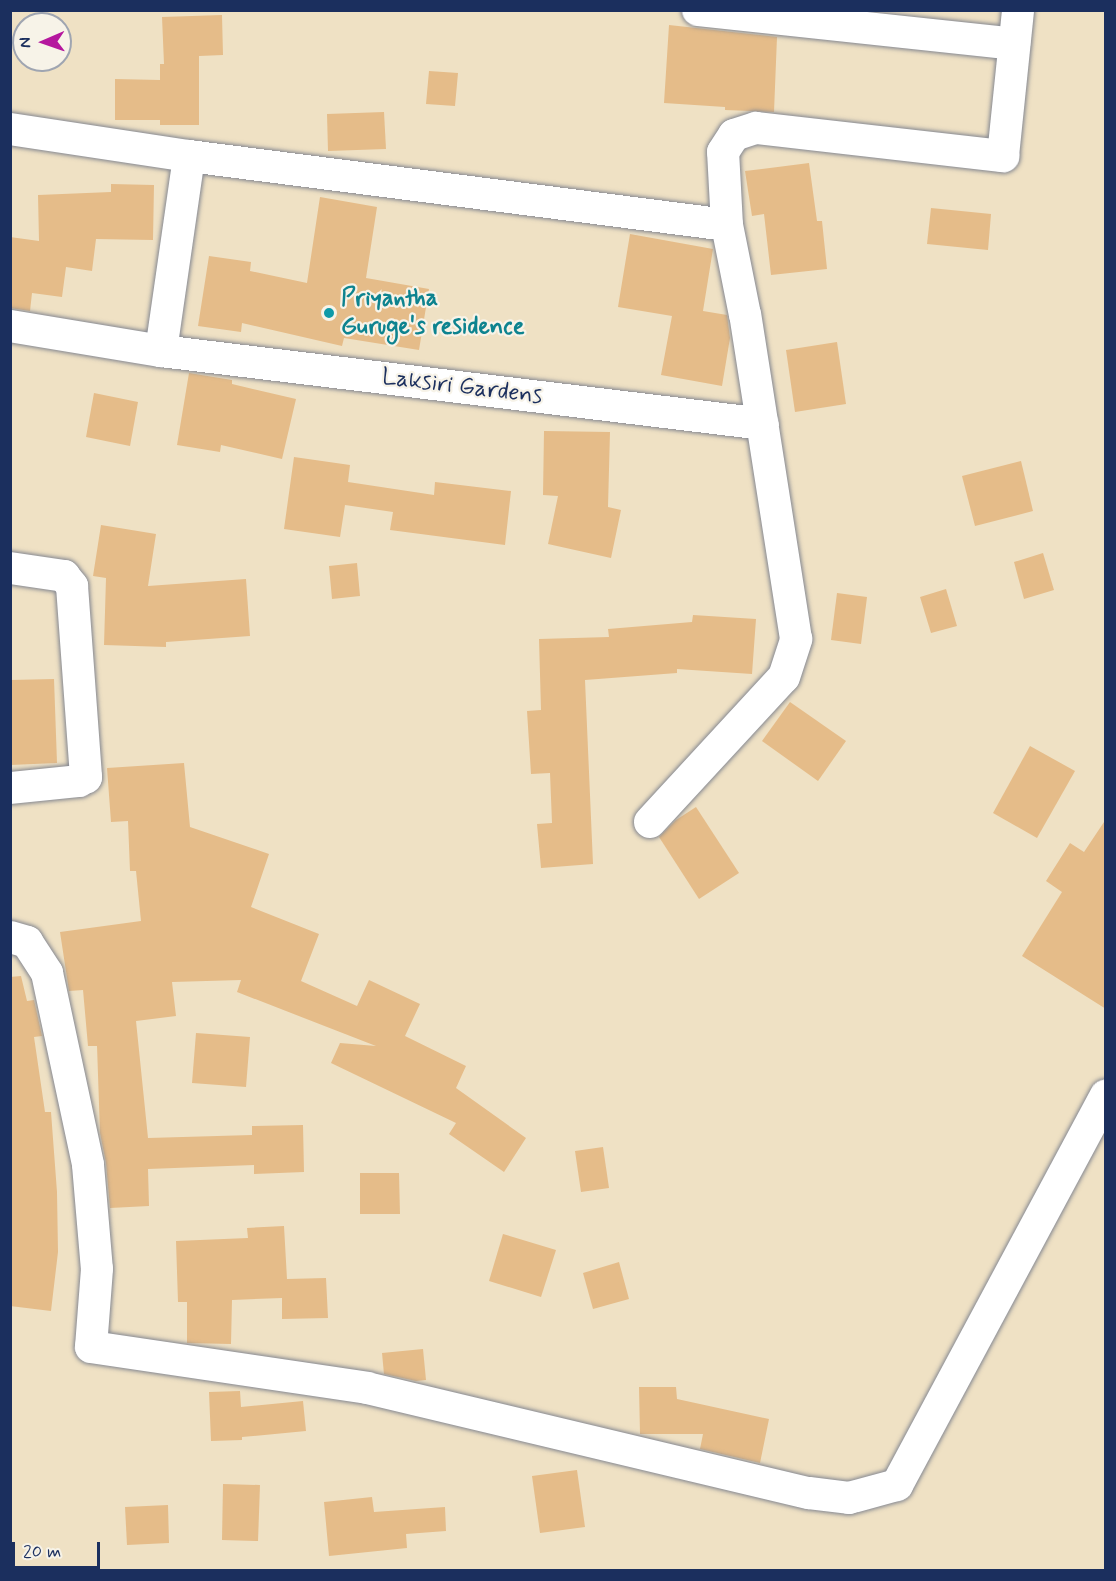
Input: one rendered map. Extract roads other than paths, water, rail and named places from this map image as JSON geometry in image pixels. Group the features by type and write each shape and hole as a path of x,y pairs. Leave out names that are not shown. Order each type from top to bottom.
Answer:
{"street":[{"path":"698,10 1014,44"},
{"path":"650,822 784,677 796,639 763,424 727,225 723,152 735,135 756,128 1003,156 1018,10"},
{"path":"10,129 189,156 727,225"},
{"path":"161,351 189,156"},
{"name":"Laksiri Gardens","path":"10,326 161,351 763,424"},
{"path":"10,568 64,576 72,586 86,777 79,781 10,788"},
{"path":"10,937 27,942 47,973 88,1165 98,1269 91,1347 368,1388 809,1494 849,1498 897,1485 1106,1096"}],"place":[{"name":"Priyantha Guruge's residence","path":"329,313"}]}
